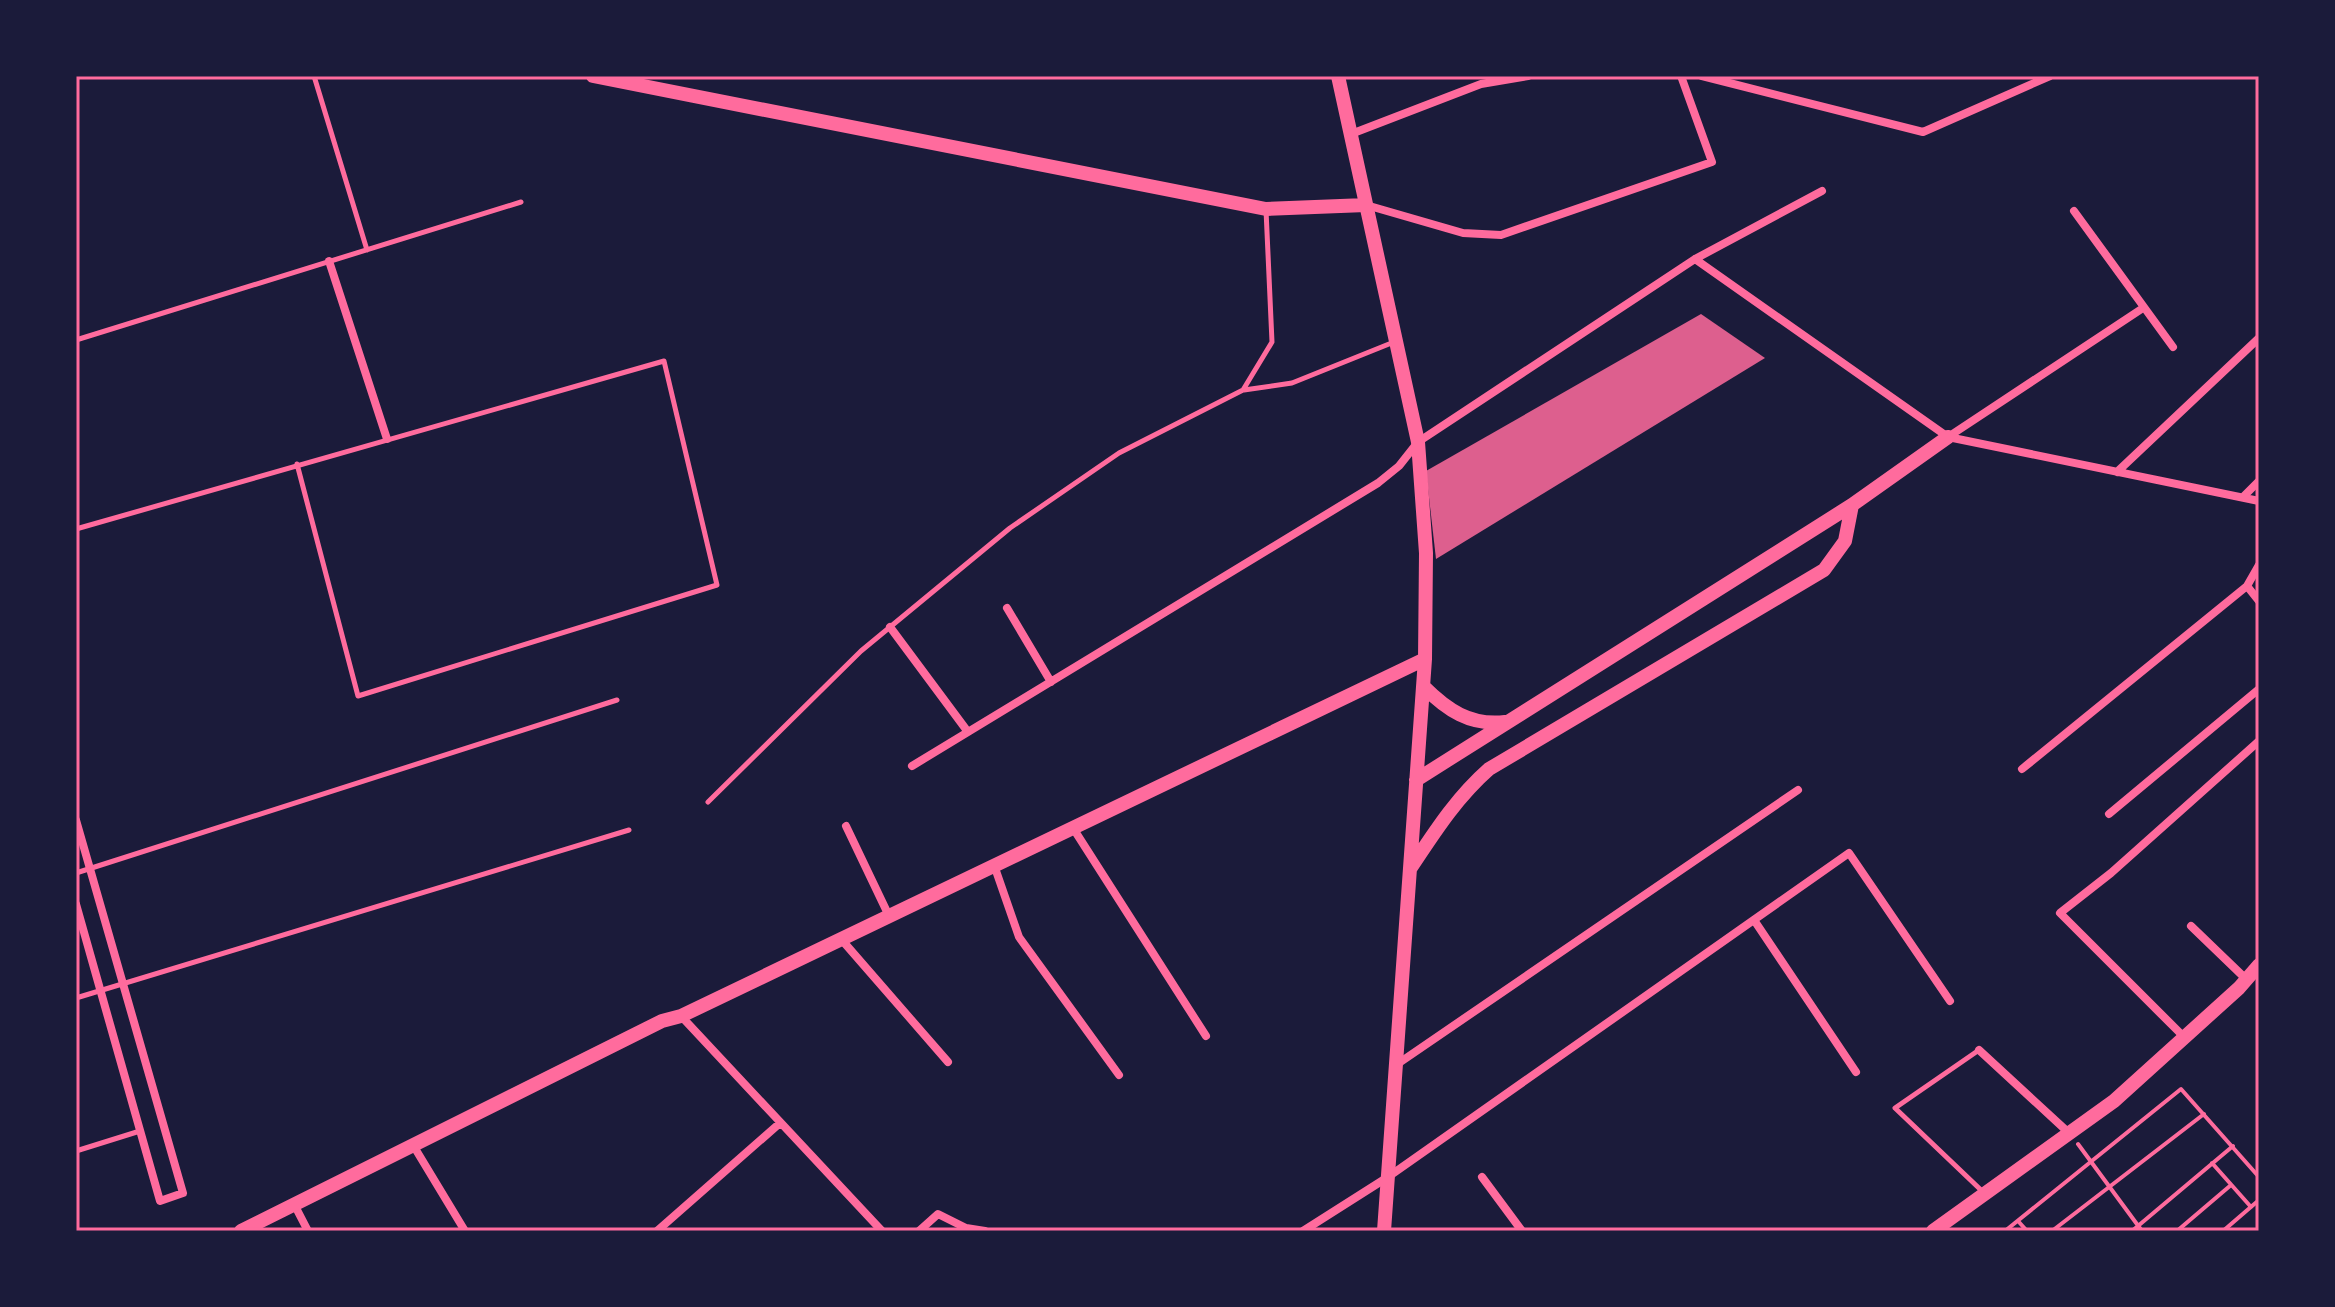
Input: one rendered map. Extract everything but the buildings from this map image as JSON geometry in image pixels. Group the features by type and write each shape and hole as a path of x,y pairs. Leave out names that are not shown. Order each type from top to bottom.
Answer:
{"street":[{"path":"593,76 1266,209 1366,205 1463,233 1501,235 1712,162 1681,76"},
{"path":"1337,76 1418,442 1426,553 1425,659 1384,1231"},
{"path":"1351,134 1481,84 1528,76"},
{"path":"1702,76 1923,132 2031,80 2050,76"},
{"path":"912,766 1378,483 1399,466 1418,442 1695,259 1822,191"},
{"path":"2074,211 2173,347"},
{"path":"1695,259 1948,437 2259,501"},
{"path":"329,261 387,439"},
{"path":"1416,780 1852,505 1948,437 2143,308"},
{"path":"2117,472 2259,338"},
{"path":"2243,497 2259,481"},
{"path":"1410,869 1452,806 1489,769 1824,570 1845,541 1852,505"},
{"path":"2022,769 2247,586 2259,565"},
{"path":"2247,586 2259,601"},
{"path":"1007,608 1051,682"},
{"path":"890,627 968,732"},
{"path":"241,1231 662,1021 681,1016 1425,659"},
{"path":"1423,686 1439,703 1468,720 1489,724 1509,721"},
{"path":"2109,814 2259,689"},
{"path":"2184,1037 2060,913 2111,873 2259,741"},
{"path":"1396,1065 1798,790"},
{"path":"76,820 183,1193 160,1201 76,904"},
{"path":"846,826 889,916"},
{"path":"1073,828 1206,1036"},
{"path":"1303,1231 1388,1177 1849,853 1950,1001"},
{"path":"994,865 1019,937 1119,1075"},
{"path":"1754,920 1856,1072"},
{"path":"2191,926 2246,979"},
{"path":"841,939 948,1062"},
{"path":"1933,1231 2114,1101 2259,965"},
{"path":"681,1016 882,1231"},
{"path":"1979,1050 2069,1133"},
{"path":"657,1231 780,1123"},
{"path":"413,1145 465,1231"},
{"path":"1482,1177 1522,1231"},
{"path":"294,1204 308,1231"},
{"path":"919,1231 938,1214 966,1228 985,1231"}],"lane":[{"path":"314,76 367,250"},
{"path":"76,340 521,202"},
{"path":"1243,390 1272,342 1266,209"},
{"path":"708,802 861,651 1010,528 1119,453 1243,390 1292,383 1396,341"},
{"path":"76,529 297,464 664,361 717,585 358,696 297,464"},
{"path":"76,873 617,700"},
{"path":"76,998 629,830"},
{"path":"1979,1050 1895,1108 1986,1195"},
{"path":"76,1151 141,1131"}],"path":[{"path":"2005,1231 2181,1089 2259,1177"},
{"path":"2052,1231 2204,1114"},
{"path":"2132,1231 2140,1229 2233,1146"},
{"path":"2092,1163 2140,1229"},
{"path":"2212,1163 2251,1207"},
{"path":"2177,1231 2231,1185"},
{"path":"2223,1231 2259,1200"},
{"path":"2018,1221 2027,1231"}]}
